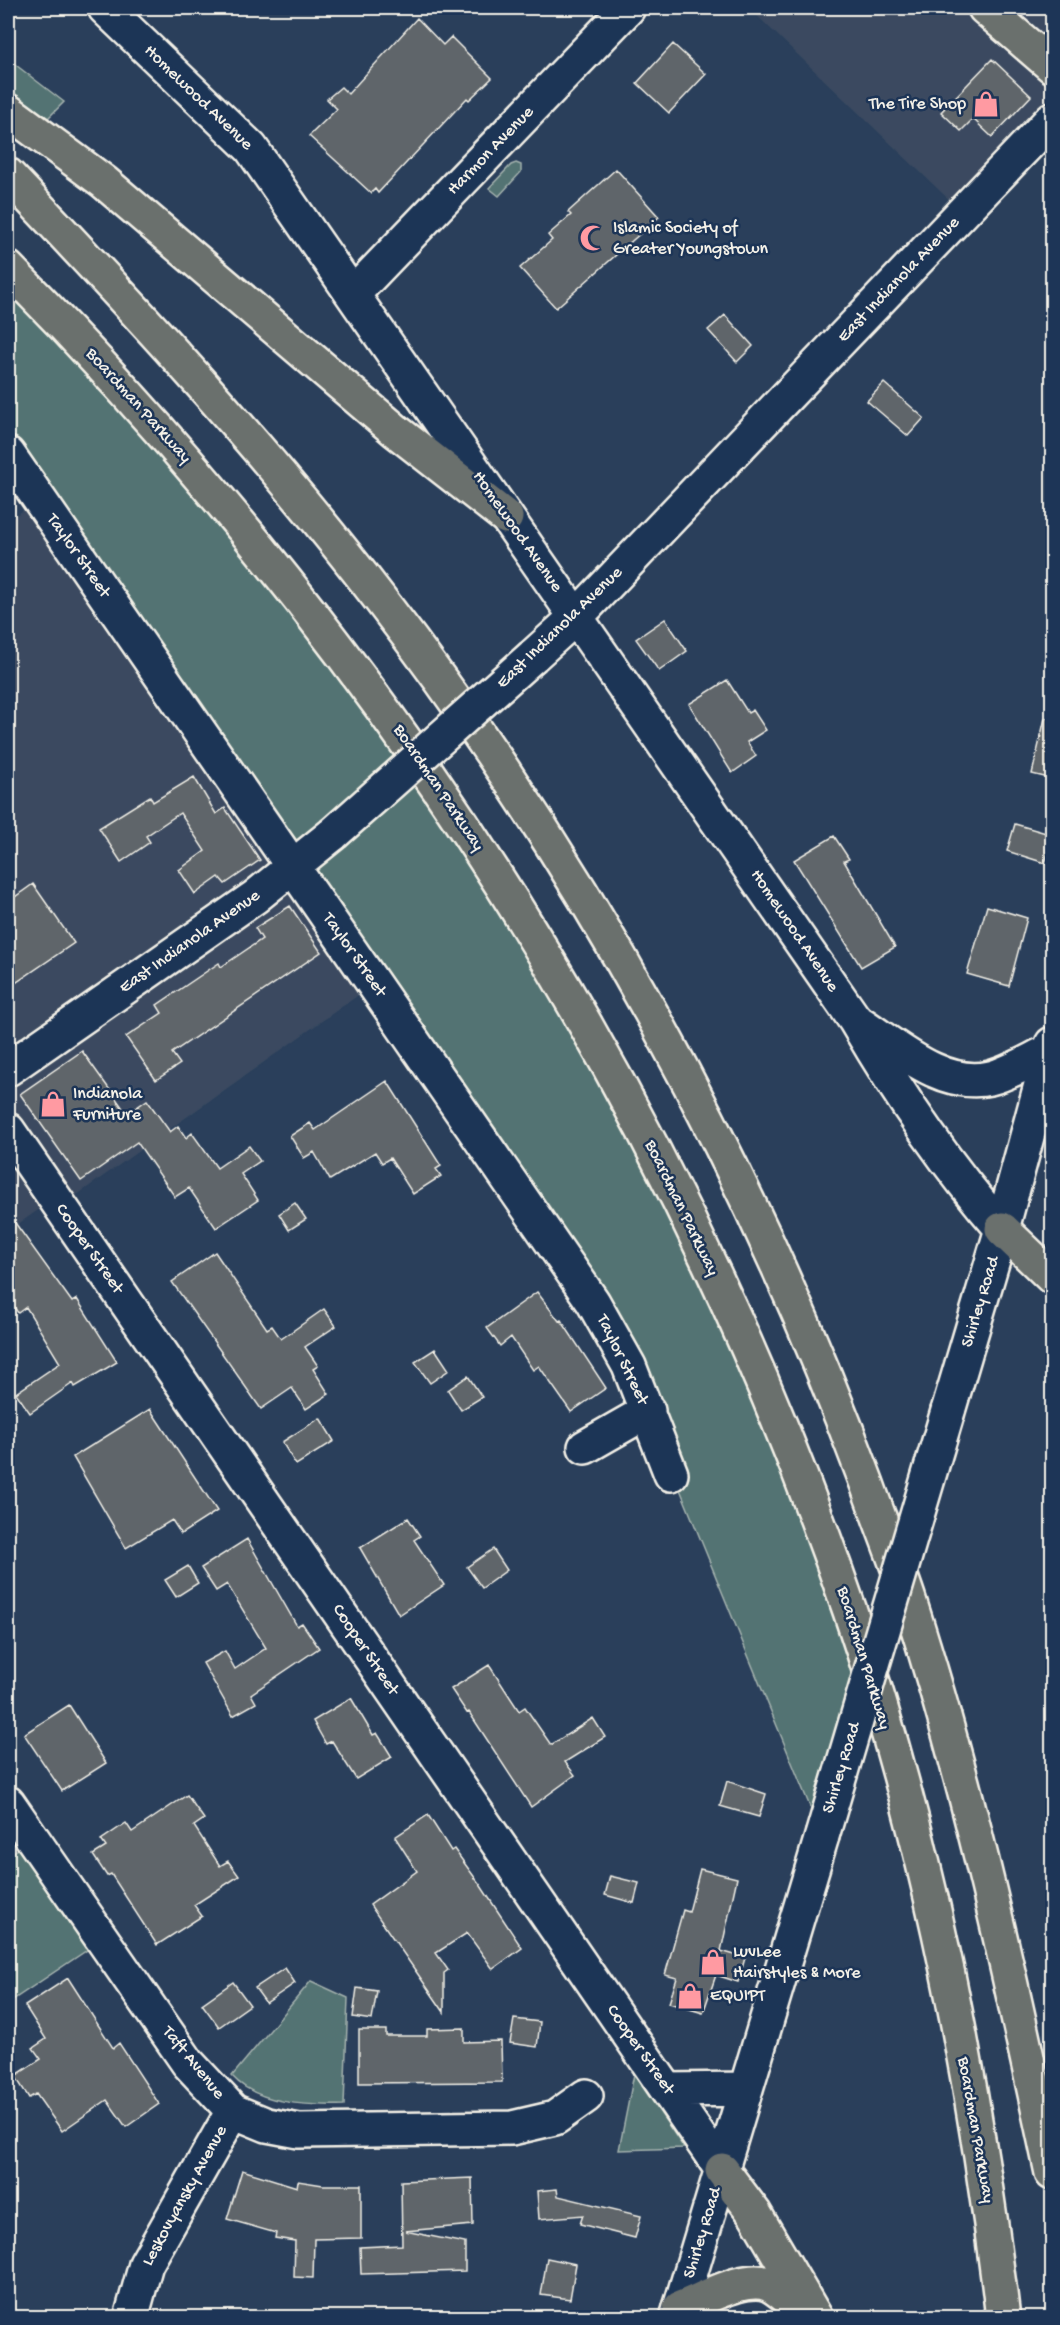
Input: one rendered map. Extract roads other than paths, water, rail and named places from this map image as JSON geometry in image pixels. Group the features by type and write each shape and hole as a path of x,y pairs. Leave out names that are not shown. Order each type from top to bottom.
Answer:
{"main road":[{"path":"985,8 1053,66"},
{"path":"8,111 104,182 396,431 506,517"},
{"path":"8,176 217,400 304,502 381,599 505,772 589,905 659,1028 747,1197 829,1382 908,1597 941,1704 993,1903 1053,2173"},
{"name":"Boardman Parkway","path":"8,268 182,454 262,549 377,699 484,855 558,975 660,1161 775,1410 851,1614 901,1781 942,1949 976,2132 1003,2318"},
{"path":"1002,1229 1053,1277"},
{"path":"722,2170 761,2224 816,2318"},
{"path":"679,2313 730,2287 759,2283 769,2284 811,2318"}],"street":[{"name":"Homewood Avenue","path":"105,8 251,148 855,1020 891,1081 971,1194 1002,1229"},
{"name":"Harmon Avenue","path":"353,294 628,8"},
{"name":"East Indianola Avenue","path":"8,1069 255,897 293,867 576,617 1053,119"},
{"name":"Taylor Street","path":"8,454 593,1302 629,1366 671,1474"},
{"path":"855,1020 931,1069 955,1078 991,1078 1051,1047"},
{"name":"Shirley Road","path":"679,2313 1002,1229 1046,1089 1051,1047"},
{"name":"Cooper Street","path":"8,1130 722,2170"},
{"path":"585,1447 648,1411"},
{"name":"Taft Avenue","path":"8,1803 188,2063 233,2111 267,2125 299,2131 512,2128 555,2118 586,2096"},
{"path":"667,2090 746,2089"},
{"name":"Leskovyansky Avenue","path":"131,2318 146,2264 233,2111"}],"place":[{"name":"The Tire Shop","path":"986,104"},
{"name":"Islamic Society of Greater Youngstown","path":"593,238"},
{"name":"Indianola Furniture","path":"53,1104"},
{"name":"LuvLee Hairstyles & More","path":"713,1962"},
{"name":"EQUIPT","path":"690,1996"}]}
